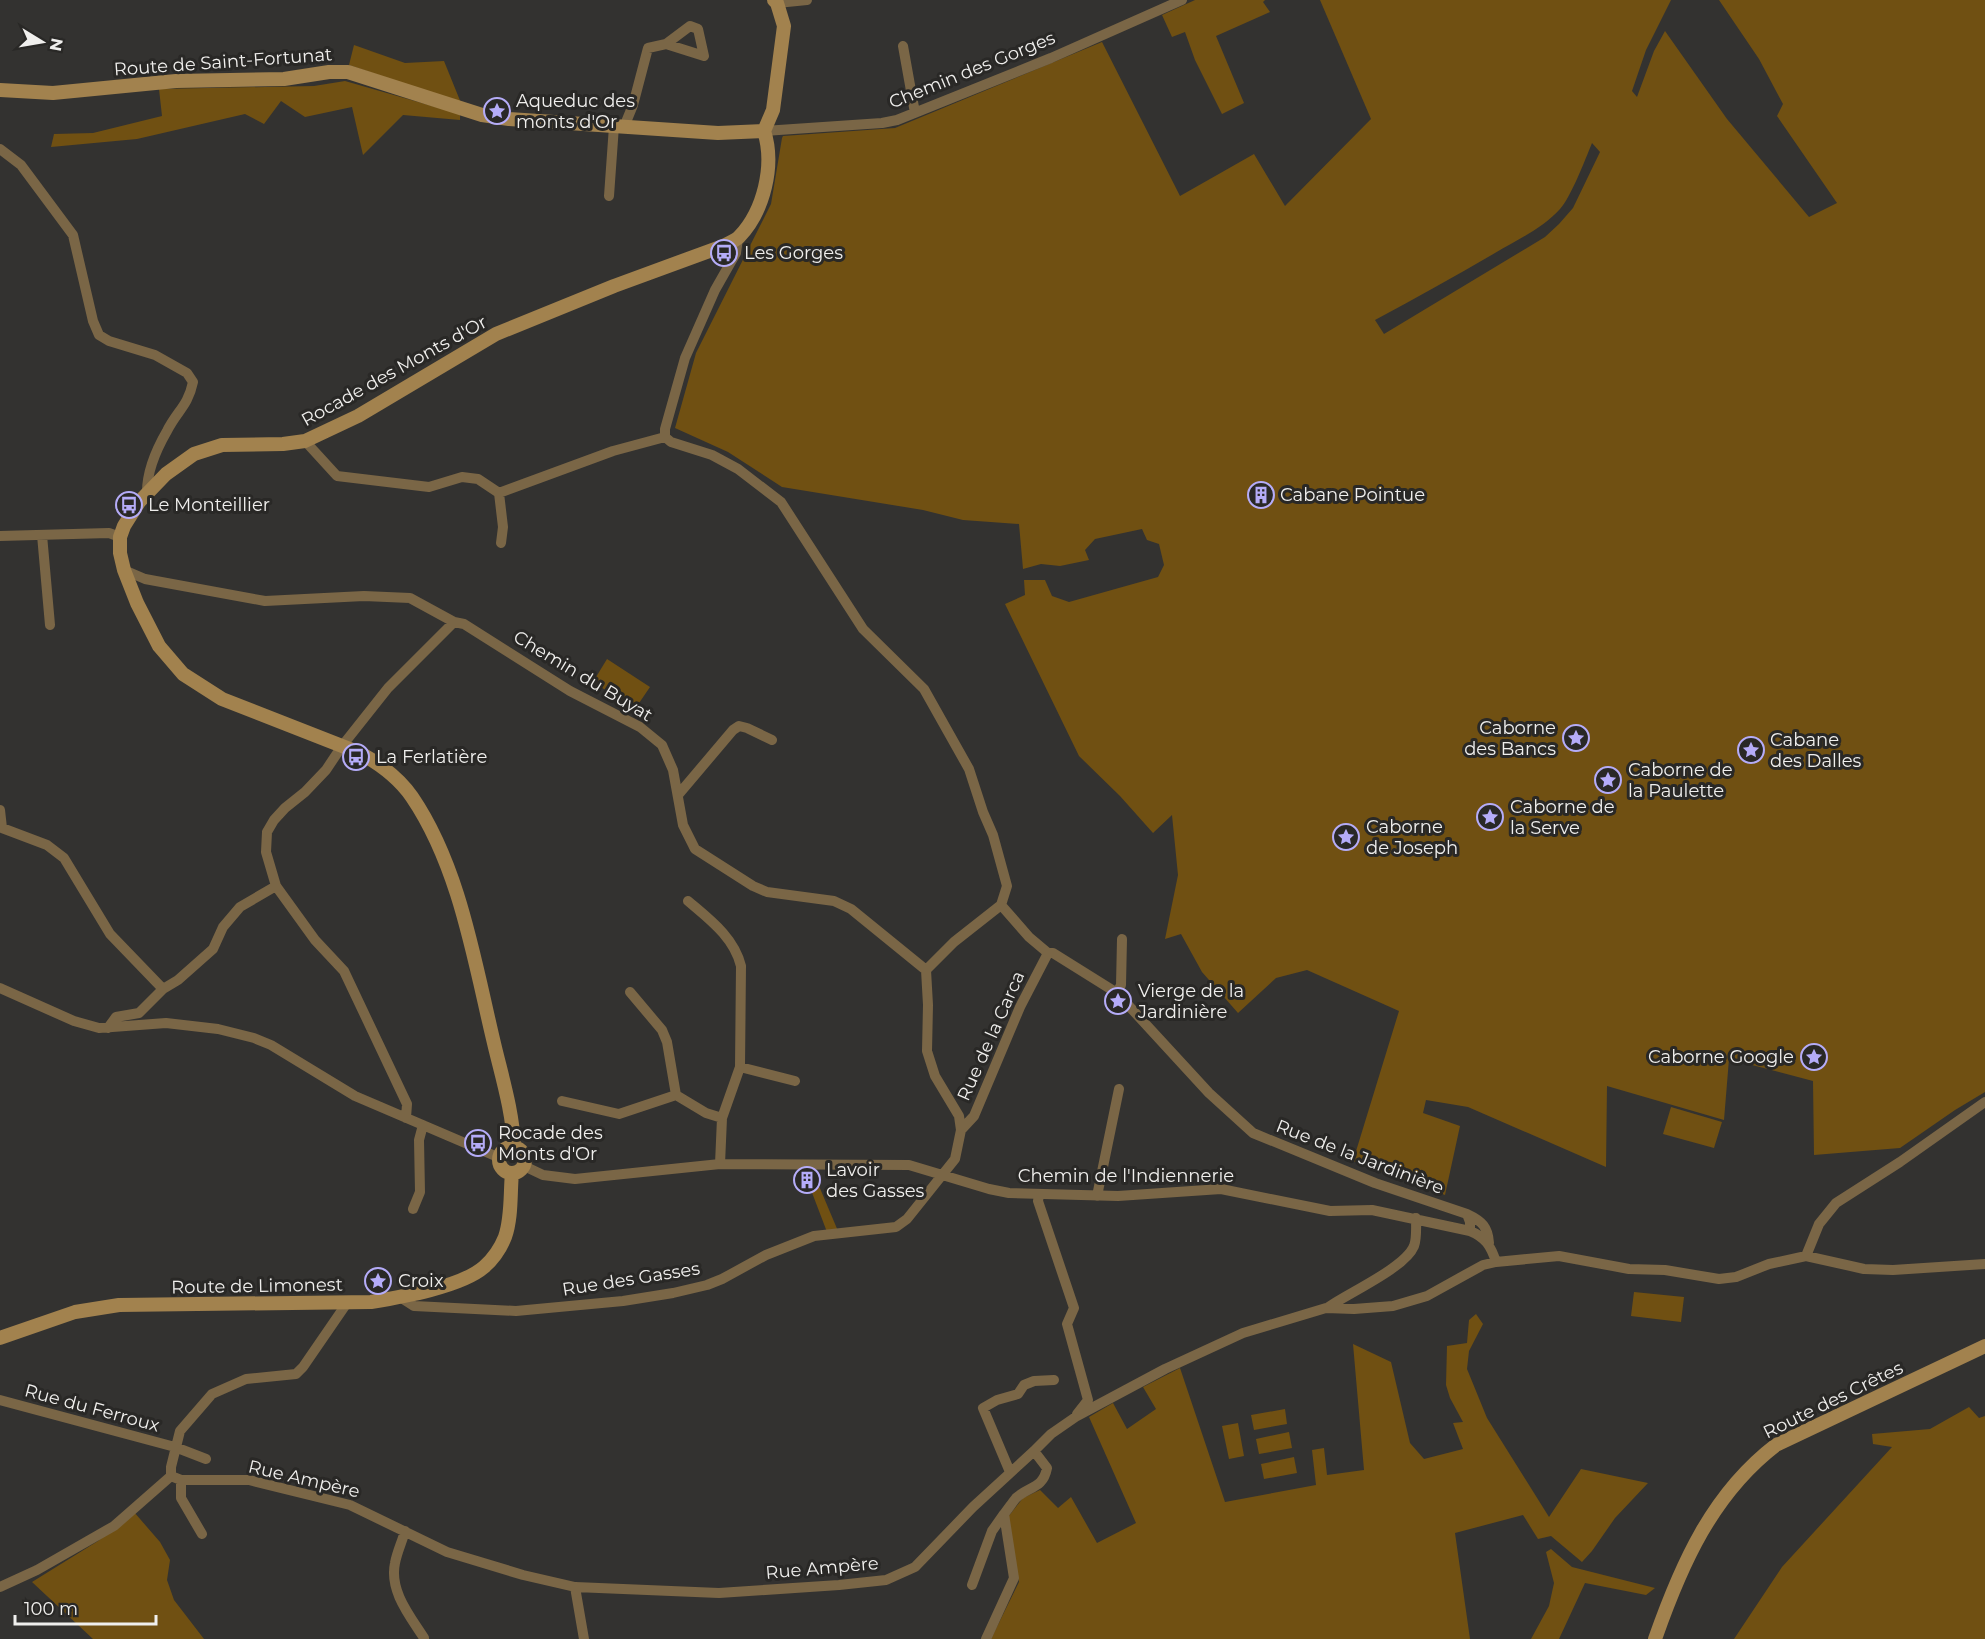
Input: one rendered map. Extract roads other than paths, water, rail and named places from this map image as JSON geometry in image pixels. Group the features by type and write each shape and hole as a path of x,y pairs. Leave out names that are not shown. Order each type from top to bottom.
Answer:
{"street":[{"path":"665,437 665,429 685,358 715,290 736,253 738,238 761,205 765,190 770,147 764,130 773,110 784,26 776,2 807,0"},
{"name":"Chemin des Gorges","path":"764,130 882,123 915,113 1051,58 1182,0"},
{"path":"609,196 619,127 633,105 648,48 666,44"},
{"path":"903,46 915,113"},
{"name":"Route de Saint-Fortunat","path":"0,90 53,93 176,81 284,79 329,72 348,72 482,115 509,119 718,133 764,130"},
{"path":"633,105 642,128"},
{"path":"0,149 21,165 73,235 93,321 99,335 109,341 155,355 187,374 193,382 190,397 167,430 147,475 147,492"},
{"name":"Rocade des Monts d'Or","path":"120,537 131,514 147,492 182,461 208,448 222,445 283,444 305,441 358,416 496,334 614,286 723,246 738,238"},
{"path":"499,493 613,451 665,437"},
{"path":"665,437 671,442 712,454 738,469 782,502 863,630 924,689 969,769 993,835 1007,886 1001,905 954,942 926,970 927,1051 935,1076 959,1116 961,1130 955,1159 944,1174"},
{"path":"305,441 338,476 429,487 462,477 478,479 499,493 503,527 501,543"},
{"path":"0,536 109,533 120,537 120,553 124,570 136,603 159,646 183,674 222,699 342,746 377,763 399,781 412,797 445,860 455,887 510,1115 514,1147"},
{"path":"42,535 50,625"},
{"name":"Chemin du Buyat","path":"124,570 145,579 265,601 364,596 410,598 454,622 464,624 570,691 640,727 662,745 673,770 683,825 695,849 753,886 768,891 834,901 851,909 926,970"},
{"path":"406,1118 406,1104 344,971 315,940 276,886 266,852 267,832 285,808 326,770 388,688 454,622"},
{"path":"678,795 733,730 739,726 772,740"},
{"path":"0,810 2,828 47,845 64,858 110,934 163,989"},
{"path":"108,1028 116,1017 139,1013 163,989 178,980 213,948 223,927 240,907 276,886"},
{"path":"687,901 719,927 738,954 741,966 740,1067 722,1118 720,1164"},
{"name":"Rue de la Jardinière","path":"1001,905 1029,937 1048,953 1053,953 1117,993 1209,1093 1253,1133 1375,1184 1477,1219 1485,1226 1496,1262"},
{"path":"1117,993 1122,985 1122,939"},
{"name":"Rue de la Carca","path":"961,1130 974,1116 1020,1007 1048,953"},
{"path":"0,988 74,1020 99,1028 166,1023 218,1029 254,1038 271,1045 355,1096 500,1158"},
{"path":"630,992 662,1030 667,1042 676,1095"},
{"path":"740,1067 795,1082"},
{"path":"1097,1196 1119,1089"},
{"path":"562,1101 619,1114 676,1095 706,1113 722,1118"},
{"path":"1985,1102 1900,1162 1836,1203 1819,1224 1806,1257 1864,1269 1893,1270 1985,1264"},
{"path":"413,1209 420,1192 419,1140 423,1125"},
{"path":"514,1147 524,1154 518,1169 504,1170 500,1162 503,1151 514,1147"},
{"name":"Chemin de l'Indiennerie","path":"518,1169 575,1179 720,1164 909,1165 1009,1193 1097,1196 1221,1189 1330,1211 1372,1210 1470,1231"},
{"name":"Route de Limonest","path":"0,1338 75,1312 119,1305 371,1302 400,1297 455,1282 471,1276 485,1266 498,1250 505,1235 518,1169"},
{"name":"Rue des Gasses","path":"400,1297 414,1306 516,1311 623,1301 673,1293 722,1280 766,1255 814,1236 896,1227 907,1219 944,1174"},
{"path":"1039,1195 1038,1201 1074,1308 1067,1324 1088,1400 1077,1416"},
{"path":"1467,1214 1470,1231 1482,1236 1489,1244"},
{"path":"1326,1308 1409,1255 1415,1244 1416,1218"},
{"name":"Rue Ampère","path":"176,1478 249,1480 350,1504 447,1552 523,1575 575,1587 719,1593 886,1580 915,1567 1010,1472 1051,1434 1077,1416 1165,1369 1243,1333 1326,1308 1354,1309 1393,1306 1427,1296 1483,1265 1496,1262 1559,1256 1629,1269 1665,1270 1719,1278 1736,1277 1769,1264 1806,1257"},
{"path":"202,1534 181,1498 176,1478 175,1447 180,1431 212,1394 246,1379 296,1374 347,1303"},
{"name":"Route des Crêtes","path":"1655,1639 1682,1569 1695,1543 1735,1483 1755,1461 1776,1445 1985,1346"},
{"path":"1010,1472 983,1407 1018,1394 1024,1385 1034,1381 1054,1380"},
{"name":"Rue du Ferroux","path":"0,1400 175,1447 206,1459"},
{"path":"972,1585 992,1531 1017,1497 1039,1484 1045,1477 1047,1468 1035,1451"},
{"path":"0,1587 38,1570 114,1526 176,1478"},
{"path":"986,1639 1014,1578 1004,1514"},
{"path":"405,1531 394,1566 395,1586 401,1602 425,1639"},
{"path":"575,1587 584,1639"}],"place":[{"name":"Aqueduc des monts d'Or","path":"497,111"},
{"name":"Les Gorges","path":"724,253"},
{"name":"Cabane Pointue","path":"1261,495"},
{"name":"Le Monteillier","path":"129,505"},
{"name":"Caborne des Bancs","path":"1576,738"},
{"name":"Cabane des Dalles","path":"1751,750"},
{"name":"La Ferlatière","path":"356,757"},
{"name":"Caborne de la Paulette","path":"1608,780"},
{"name":"Caborne de la Serve","path":"1490,817"},
{"name":"Caborne de Joseph","path":"1346,837"},
{"name":"Vierge de la Jardinière","path":"1118,1001"},
{"name":"Caborne Google","path":"1814,1057"},
{"name":"Rocade des Monts d'Or","path":"478,1143"},
{"name":"Lavoir des Gasses","path":"807,1180"},
{"name":"Croix","path":"378,1281"}]}
